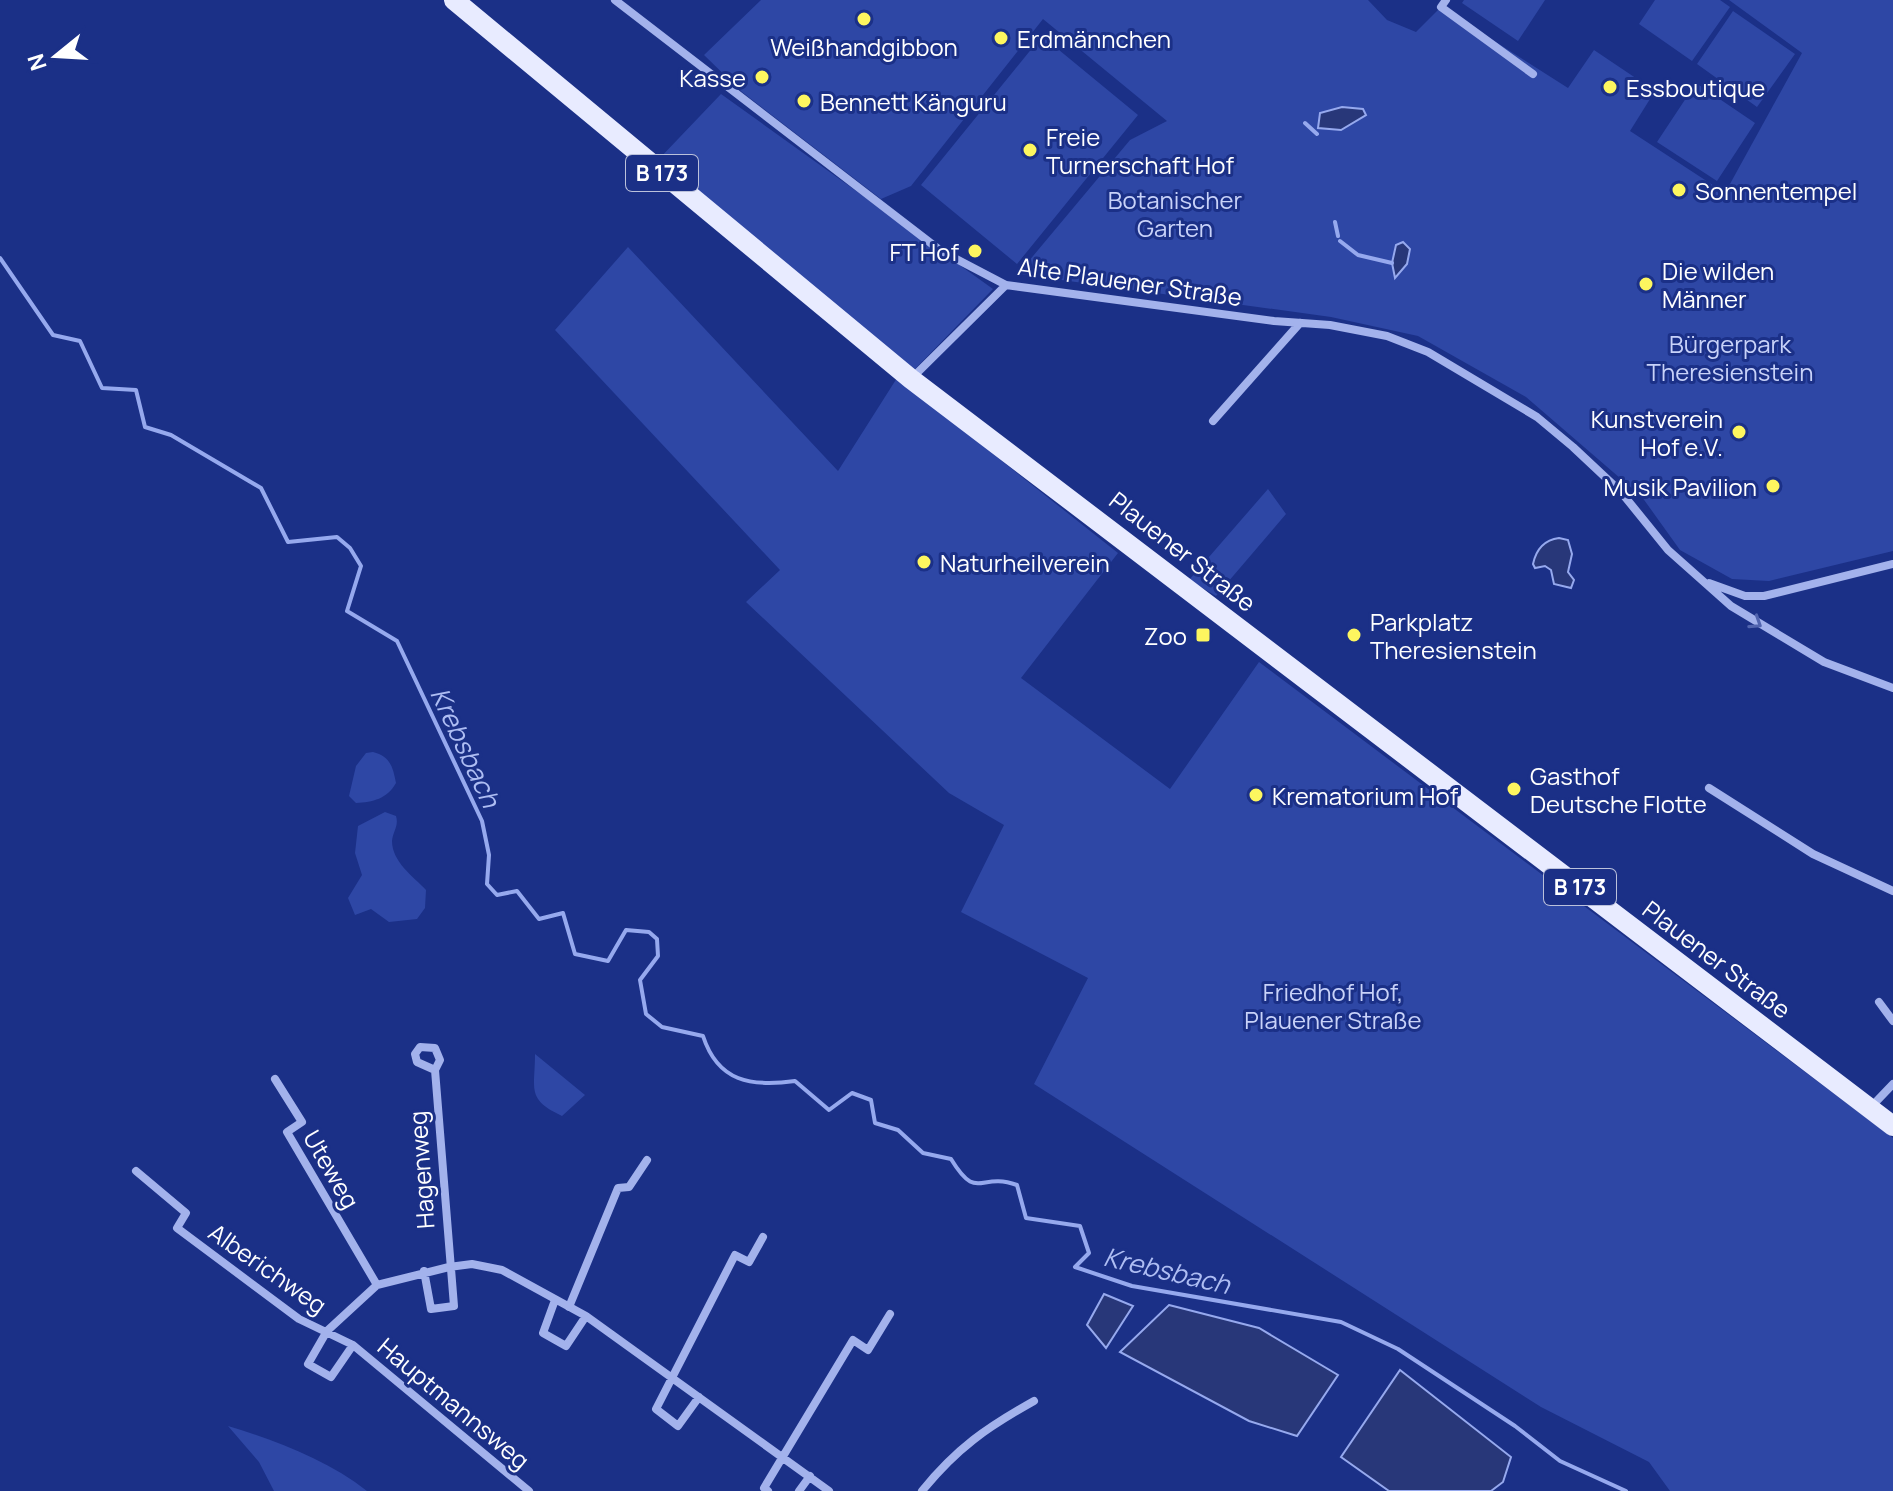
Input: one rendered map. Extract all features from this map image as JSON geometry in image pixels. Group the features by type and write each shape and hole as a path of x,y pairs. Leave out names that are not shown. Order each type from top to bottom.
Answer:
{"main road":[{"name":"Plauener Straße","path":"454,0 911,379 1893,1126"}],"street":[{"name":"Alte Plauener Straße","path":"615,0 941,251 1006,285 1387,336 1428,352 1537,417 1621,492 1668,550 1694,575 1766,630 1824,662 1893,688"},
{"path":"1446,0 1441,7 1533,74"},
{"path":"911,379 1006,285"},
{"path":"1213,421 1300,323"},
{"path":"1694,575 1719,588 1745,596 1764,596 1893,564"},
{"path":"1709,788 1813,854 1893,891"},
{"path":"1879,1002 1893,1021"},
{"name":"Hagenweg","path":"424,1271 431,1309 454,1306 435,1070"},
{"name":"Uteweg","path":"275,1079 302,1122 287,1132 377,1285"},
{"path":"1869,1108 1893,1084"},
{"path":"569,1307 618,1188 629,1187 647,1160"},
{"name":"Alberichweg","path":"136,1171 186,1213 177,1228 299,1319 327,1331"},
{"path":"699,1397 678,1426 656,1409 735,1255 749,1262 763,1237"},
{"path":"327,1331 377,1285 424,1271 472,1264 502,1270 586,1316 829,1491"},
{"path":"555,1300 543,1333 566,1346 586,1316"},
{"path":"768,1491 764,1488 785,1458 853,1340 868,1350 890,1314"},
{"name":"Hauptmannsweg","path":"353,1345 331,1377 308,1364 327,1331 353,1345 529,1491"},
{"path":"922,1491 942,1466 983,1429 1034,1401"},
{"path":"799,1491 810,1476"}],"green space":[{"name":"Bürgerpark Theresienstein","path":"761,0 1368,0 1387,20 1416,32 1441,7 1568,88 1594,50 1655,91 1630,131 1725,193 1802,53 1729,0 1893,0 1893,551 1769,581 1732,579 1680,550 1642,497 1526,397 1418,336 1331,317 1018,274 1130,140 1167,121 1043,19 911,186 881,199 742,92 704,55"},
{"path":"1464,0 1545,0 1518,41 1462,3"},
{"path":"1655,0 1720,0 1730,7 1692,61 1639,24"},
{"path":"1733,11 1795,54 1757,107 1697,64"},
{"name":"Freie Turnerschaft Hof","path":"1042,36 1138,115 1017,264 921,185"},
{"path":"1696,83 1755,123 1717,181 1657,142"},
{"path":"721,94 993,289 913,371 658,160"},
{"name":"Friedhof Hof, Plauener Straße","path":"628,247 838,471 897,378 1118,553 1021,678 1170,789 1259,662 1893,1138 1893,1491 1670,1491 1649,1462 1541,1407 1034,1084 1088,978 961,912 1004,825 949,793 746,602 780,570 555,330"},
{"path":"1268,489 1286,514 1216,596 1189,580"},
{"path":"373,752 390,763 396,783 379,799 356,803 349,796 356,766 366,753"},
{"path":"385,812 396,816 397,820 392,841 395,856 426,890 425,908 417,919 389,922 371,909 355,915 348,898 362,875 355,853 358,826"},
{"path":"535,1054 585,1095 562,1116 543,1104 535,1092"},
{"path":"228,1426 300,1452 367,1491 274,1491 259,1462"}],"shaded area":[{"path":"1342,107 1363,109 1366,115 1341,130 1318,128 1320,113"},
{"path":"1403,242 1410,249 1407,264 1395,278 1392,263 1396,245"},
{"path":"1559,538 1568,540 1572,554 1568,572 1574,580 1571,588 1554,584 1551,570 1545,566 1535,568 1533,564 1542,546"},
{"path":"1104,1294 1133,1306 1106,1348 1087,1325"},
{"path":"1169,1305 1259,1328 1338,1375 1297,1436 1249,1421 1120,1352"},
{"path":"1400,1370 1511,1457 1503,1482 1491,1491 1389,1491 1341,1457"}],"waterway":[{"path":"1305,123 1317,134"},
{"path":"1335,222 1338,236"},
{"path":"1340,241 1358,255 1392,263"},
{"name":"Krebsbach","path":"0,258 53,335 80,341 102,388 136,390 145,427 171,435 261,488 288,542 337,537 350,548 361,566 347,611 397,641 482,821 489,855 487,884 497,895 517,891 539,919 563,913 575,954 608,961 626,930 649,932 657,939 658,956 640,980 646,1014 662,1027 703,1036 718,1063 738,1078 764,1083 795,1081 829,1110 852,1093 871,1100 875,1123 898,1130 923,1153 951,1159 967,1180 1017,1185 1026,1218 1080,1226 1089,1253 1075,1267 1132,1286 1341,1322 1398,1349 1515,1426 1560,1461 1626,1491"}],"place":[{"name":"Weißhandgibbon","path":"864,19"},
{"name":"Erdmännchen","path":"1001,38"},
{"name":"Kasse","path":"762,77"},
{"name":"Essboutique","path":"1610,87"},
{"name":"Bennett Känguru","path":"804,101"},
{"name":"Freie Turnerschaft Hof","path":"1030,150"},
{"name":"Sonnentempel","path":"1679,190"},
{"name":"FT Hof","path":"975,251"},
{"name":"Die wilden Männer","path":"1646,284"},
{"name":"Kunstverein Hof e.V.","path":"1739,432"},
{"name":"Musik Pavilion","path":"1773,486"},
{"name":"Naturheilverein","path":"924,562"},
{"name":"Zoo","path":"1203,635"},
{"name":"Parkplatz Theresienstein","path":"1354,635"},
{"name":"Gasthof Deutsche Flotte","path":"1514,789"},
{"name":"Krematorium Hof","path":"1256,795"}],"park label":[{"name":"Botanischer Garten","path":"1175,213"}]}
